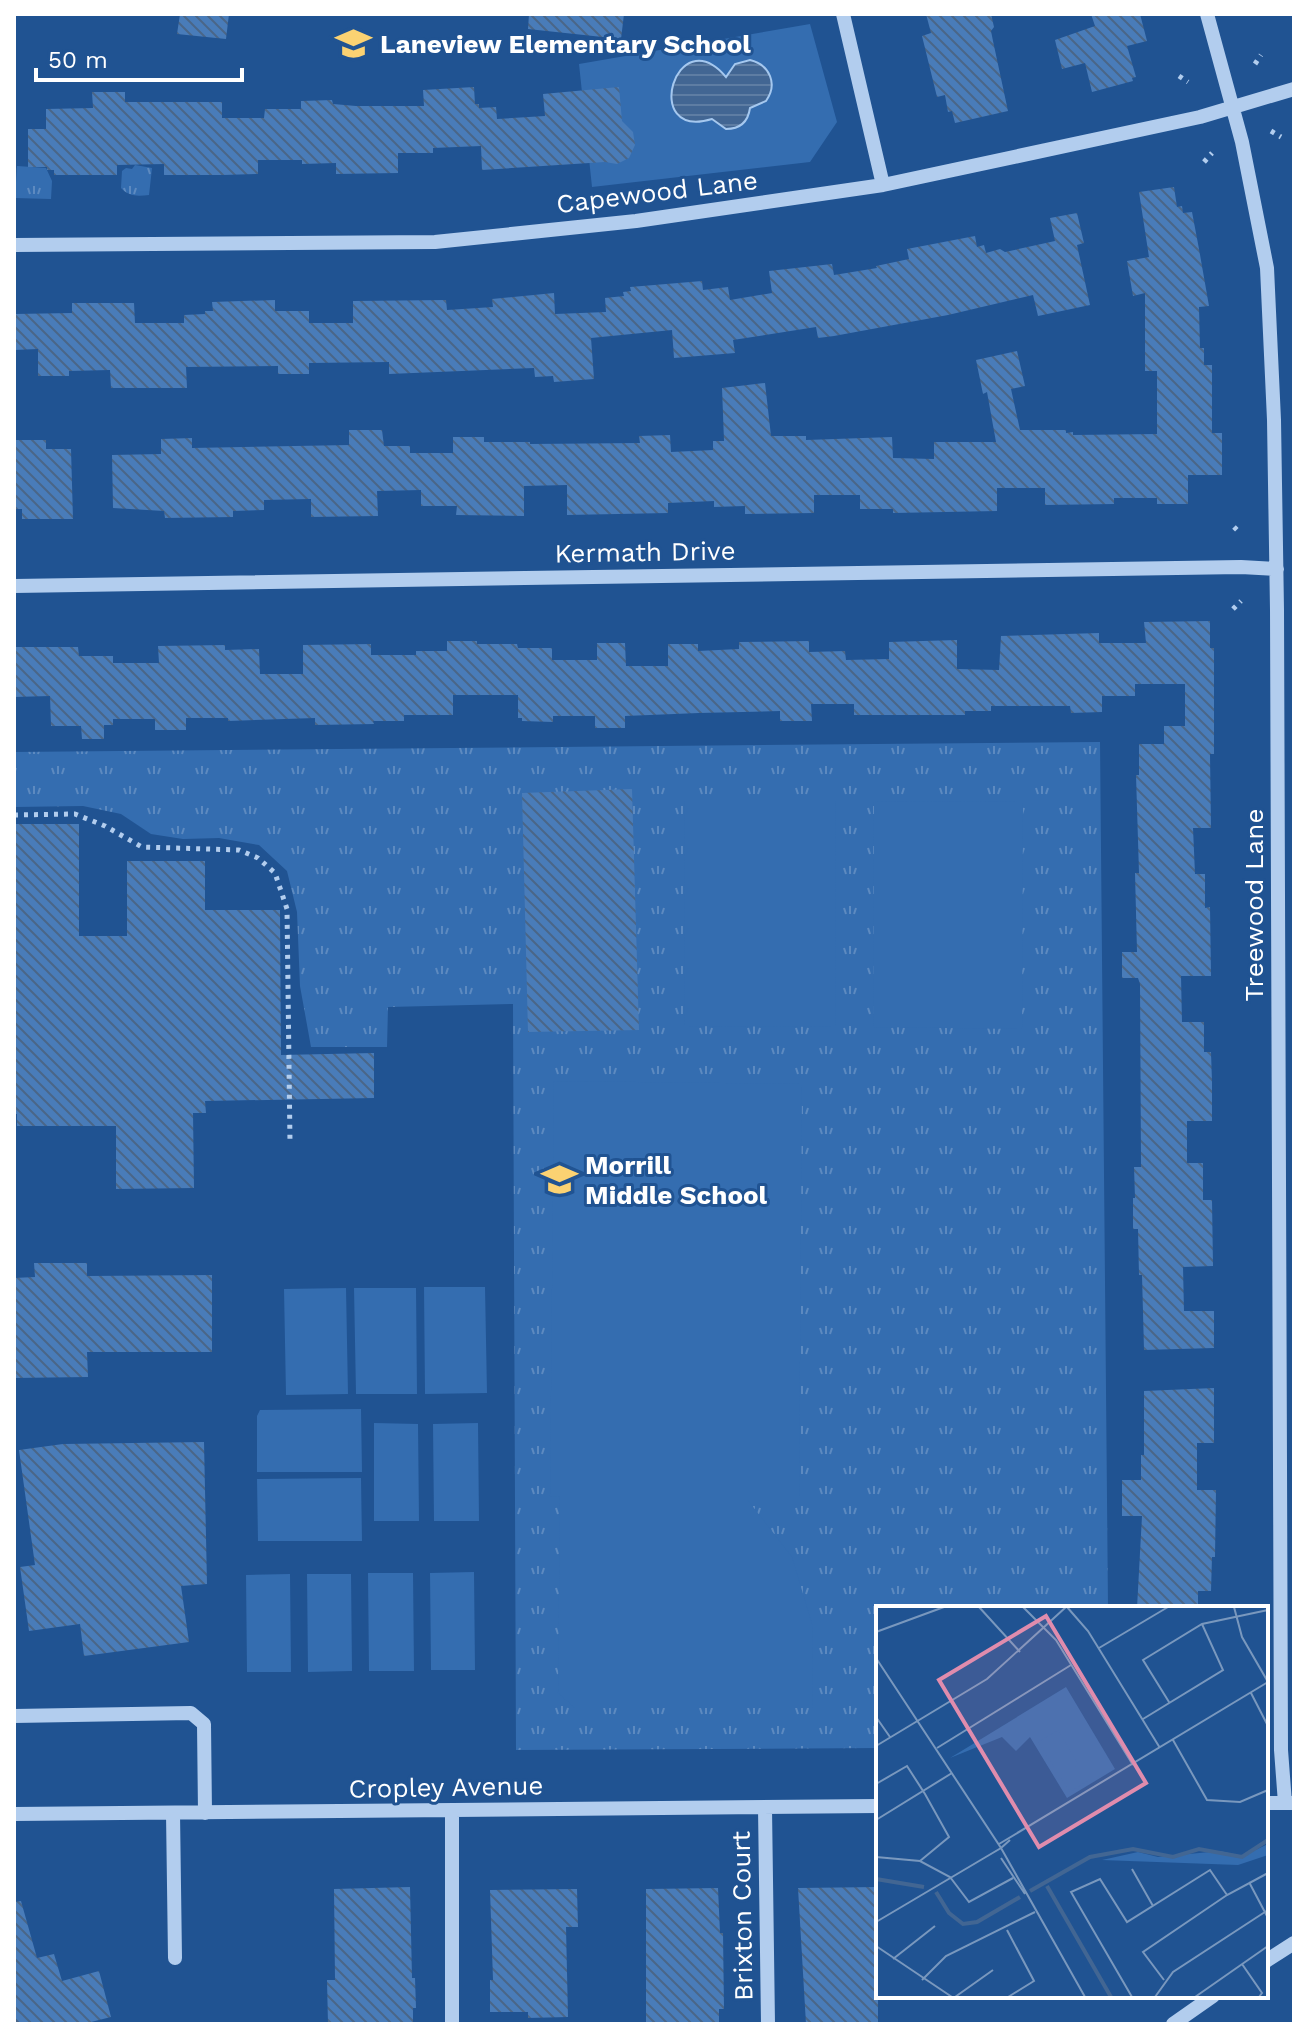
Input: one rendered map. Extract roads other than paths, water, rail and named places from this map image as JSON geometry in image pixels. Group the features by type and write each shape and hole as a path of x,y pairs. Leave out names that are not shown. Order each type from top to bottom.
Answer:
{"street":[{"path":"843,14 883,185"},
{"name":"Treewood Lane","path":"1207,14 1242,142 1267,268 1277,569 1281,1750 1290,1803"},
{"name":"Capewood Lane","path":"14,245 435,242 636,221 883,185 1200,117 1294,89"},
{"name":"Kermath Drive","path":"14,586 1241,567 1277,569"},
{"path":"14,1716 191,1713 204,1724 205,1813"},
{"path":"1268,1803 1290,1803"},
{"name":"Cropley Avenue","path":"14,1814 876,1806"},
{"name":"Brixton Court","path":"765,1808 768,2024"},
{"path":"452,1811 452,2024"},
{"path":"173,1813 175,1958"},
{"path":"1268,1960 1294,1943"},
{"path":"1173,2024 1210,1998"}],"place":[{"name":"Laneview Elementary School","path":"354,44"},
{"name":"Morrill Middle School","path":"559,1180"}]}
